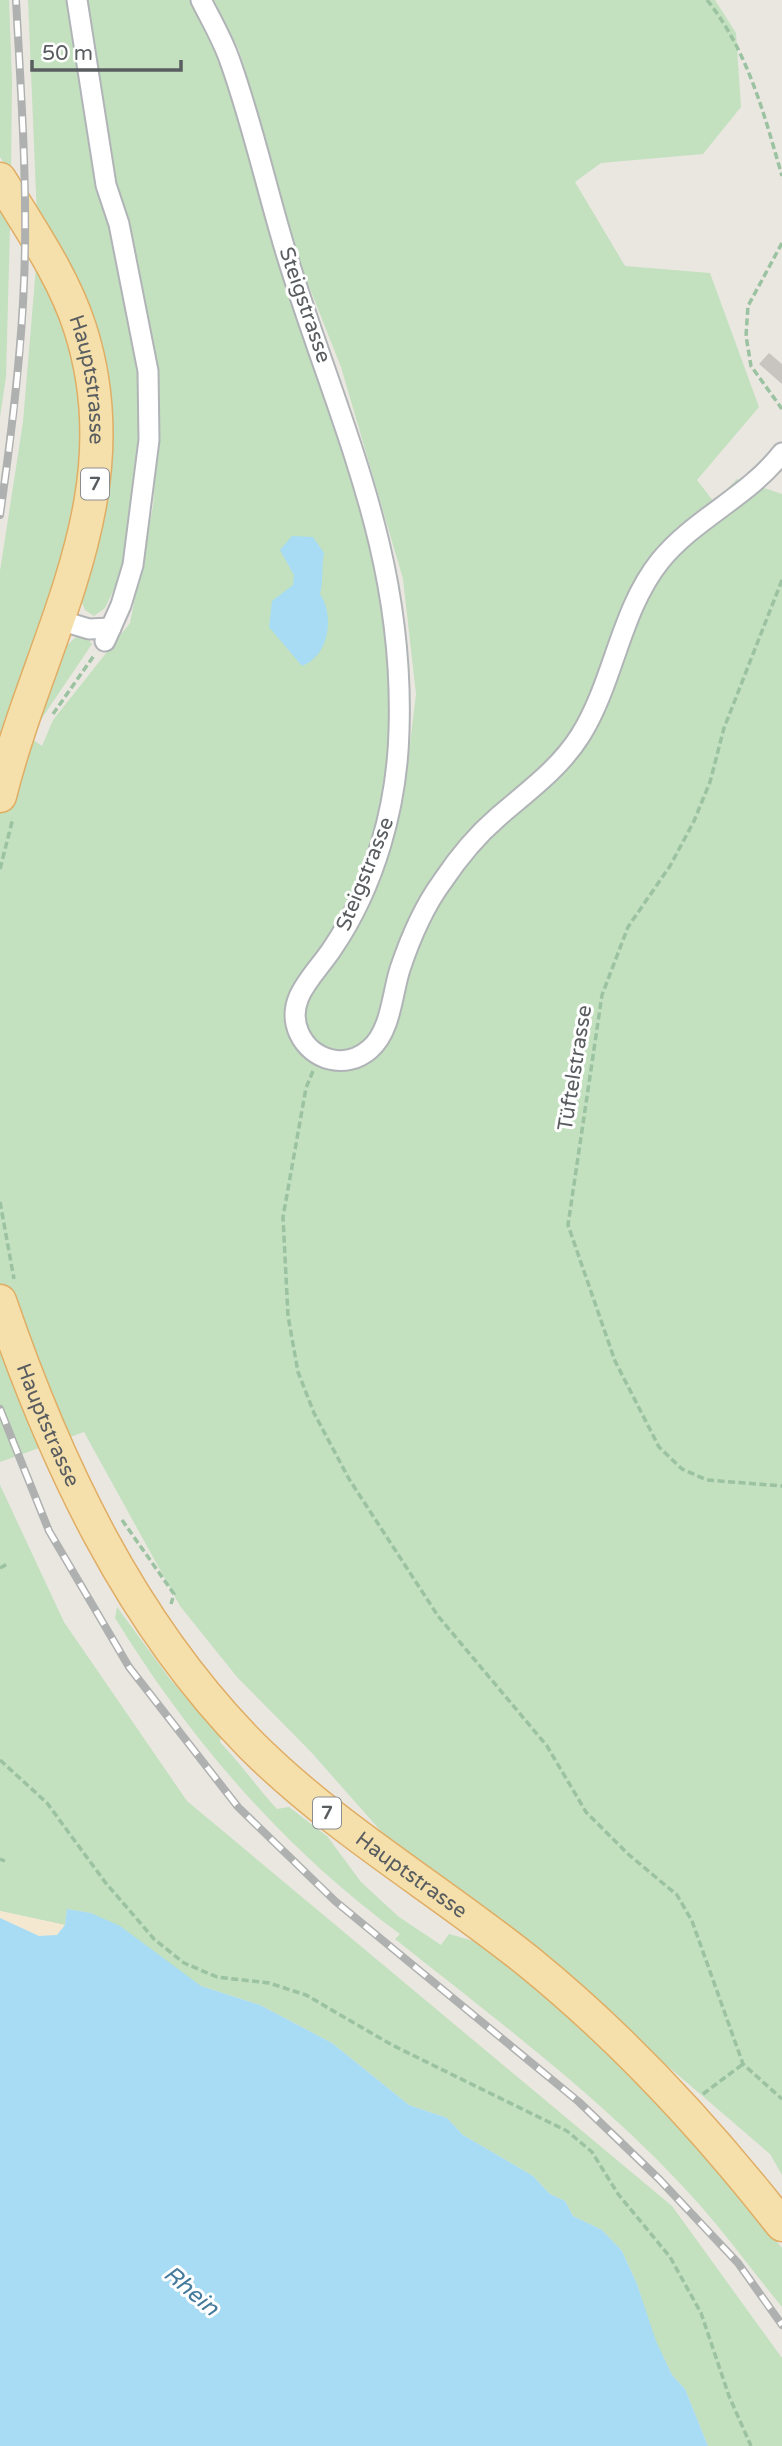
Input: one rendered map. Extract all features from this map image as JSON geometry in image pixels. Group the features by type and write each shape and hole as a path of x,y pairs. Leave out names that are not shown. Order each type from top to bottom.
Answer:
{"main road":[{"name":"Hauptstrasse","path":"0,179 53,267 80,328 95,401 95,482 73,582 10,756 8,801"},
{"name":"Hauptstrasse","path":"9,1294 33,1396 89,1518 169,1650 248,1742 292,1784 339,1823 527,1961 602,2024 720,2146 782,2225"}],"street":[{"path":"59,620 108,635 133,565 149,440 148,371 119,224 106,185 77,0"},
{"name":"Steigstrasse","path":"201,0 229,58 288,258 365,482 383,549 398,638 401,689 399,756 394,799 382,840 354,913 295,1003 295,1024 305,1045 319,1056"},
{"path":"319,1056 334,1061 350,1060 366,1053 380,1039 416,928 438,887 470,844 560,764 582,733 634,608 658,564 690,529 744,492 766,473 782,453"}],"path":[{"path":"707,0 726,23 757,89 782,176"},
{"path":"782,243 747,306 746,336 751,366 782,409"},
{"name":"Tüftelstrasse","path":"782,580 724,728 710,782 694,821 670,866 628,927 602,995 568,1225 615,1361 659,1447 682,1469 707,1480 782,1486"},
{"path":"52,715 108,635"},
{"path":"0,869 8,801"},
{"path":"319,1056 306,1088 283,1217 288,1316 298,1372 314,1413 349,1479 438,1616 547,1746 586,1812 628,1854 677,1895 692,1921 743,2064 782,2099"},
{"path":"0,1202 9,1294"},
{"path":"115,1516 119,1515 174,1594 169,1609 162,1598"},
{"path":"0,1567 9,1563"},
{"path":"0,1760 47,1803 105,1882 146,1929 184,1963 216,1977 269,1983 306,1995 392,2045 567,2131 592,2152 618,2194 670,2257 701,2313 729,2396 751,2446"},
{"path":"703,2094 743,2064"},
{"path":"694,2084 712,2104"}],"green space":[{"path":"0,0 9,0 11,174 0,157"},
{"path":"28,0 69,0 97,189 111,229 140,370 141,439 125,566 105,608 94,616 85,610 80,598 108,489 109,410 37,217"},
{"path":"86,0 196,0 228,68 360,482 397,685 387,803 403,802 416,694 403,579 341,367 301,266 239,50 214,0 715,0 736,33 741,107 703,154 601,163 575,182 625,266 710,273 759,407 697,480 714,502 737,479 782,494 782,2175 770,2154 509,1930 387,1838 311,1752 237,1677 180,1606 84,1432 0,1462 0,571 23,422 36,267 59,307 83,397 80,488 61,580 4,720 30,737 43,695 65,649 74,639 84,634 92,644 38,724 32,739 42,746 53,720 130,623 153,506 158,441"},
{"path":"0,201 10,227 6,377 0,417"},
{"path":"0,1485 64,1622 187,1801 672,2206 782,2358 782,2446 708,2446 685,2389 672,2375 655,2341 637,2284 622,2251 602,2230 573,2216 565,2201 550,2194 533,2176 463,2135 447,2118 409,2105 332,2043 260,2005 201,1986 91,1913 67,1909 65,1925 0,1911"},
{"path":"117,1607 170,1679 221,1737 220,1742 277,1809 289,1807 327,1836 361,1882 399,1917 441,1945 449,1934 481,1943 537,1986 676,2115 782,2248 782,2307 699,2204 629,2132 553,2065 395,1939 400,1934 317,1866 279,1829 242,1790 175,1707 115,1618"}],"sand":[{"path":"0,1911 65,1925 57,1935 39,1936 0,1918"}],"water":[{"path":"292,536 313,537 324,553 320,594 327,613 327,634 318,654 302,666 269,627 272,601 293,585 294,575 280,550"},
{"name":"Rhein","path":"67,1909 91,1913 120,1926 201,1986 260,2005 332,2043 409,2105 447,2118 463,2135 533,2176 550,2194 565,2201 573,2216 602,2230 622,2251 637,2284 656,2341 672,2375 685,2389 708,2446 0,2446 0,1918 39,1936 57,1935 65,1925"}],"building":[{"path":"769,353 782,364 782,384 759,364"}],"railway":[{"path":"0,515 15,399 24,282 25,176 16,0"},
{"path":"0,1409 49,1531 129,1667 238,1807 335,1901 579,2102 659,2179 738,2263 782,2325"}]}
